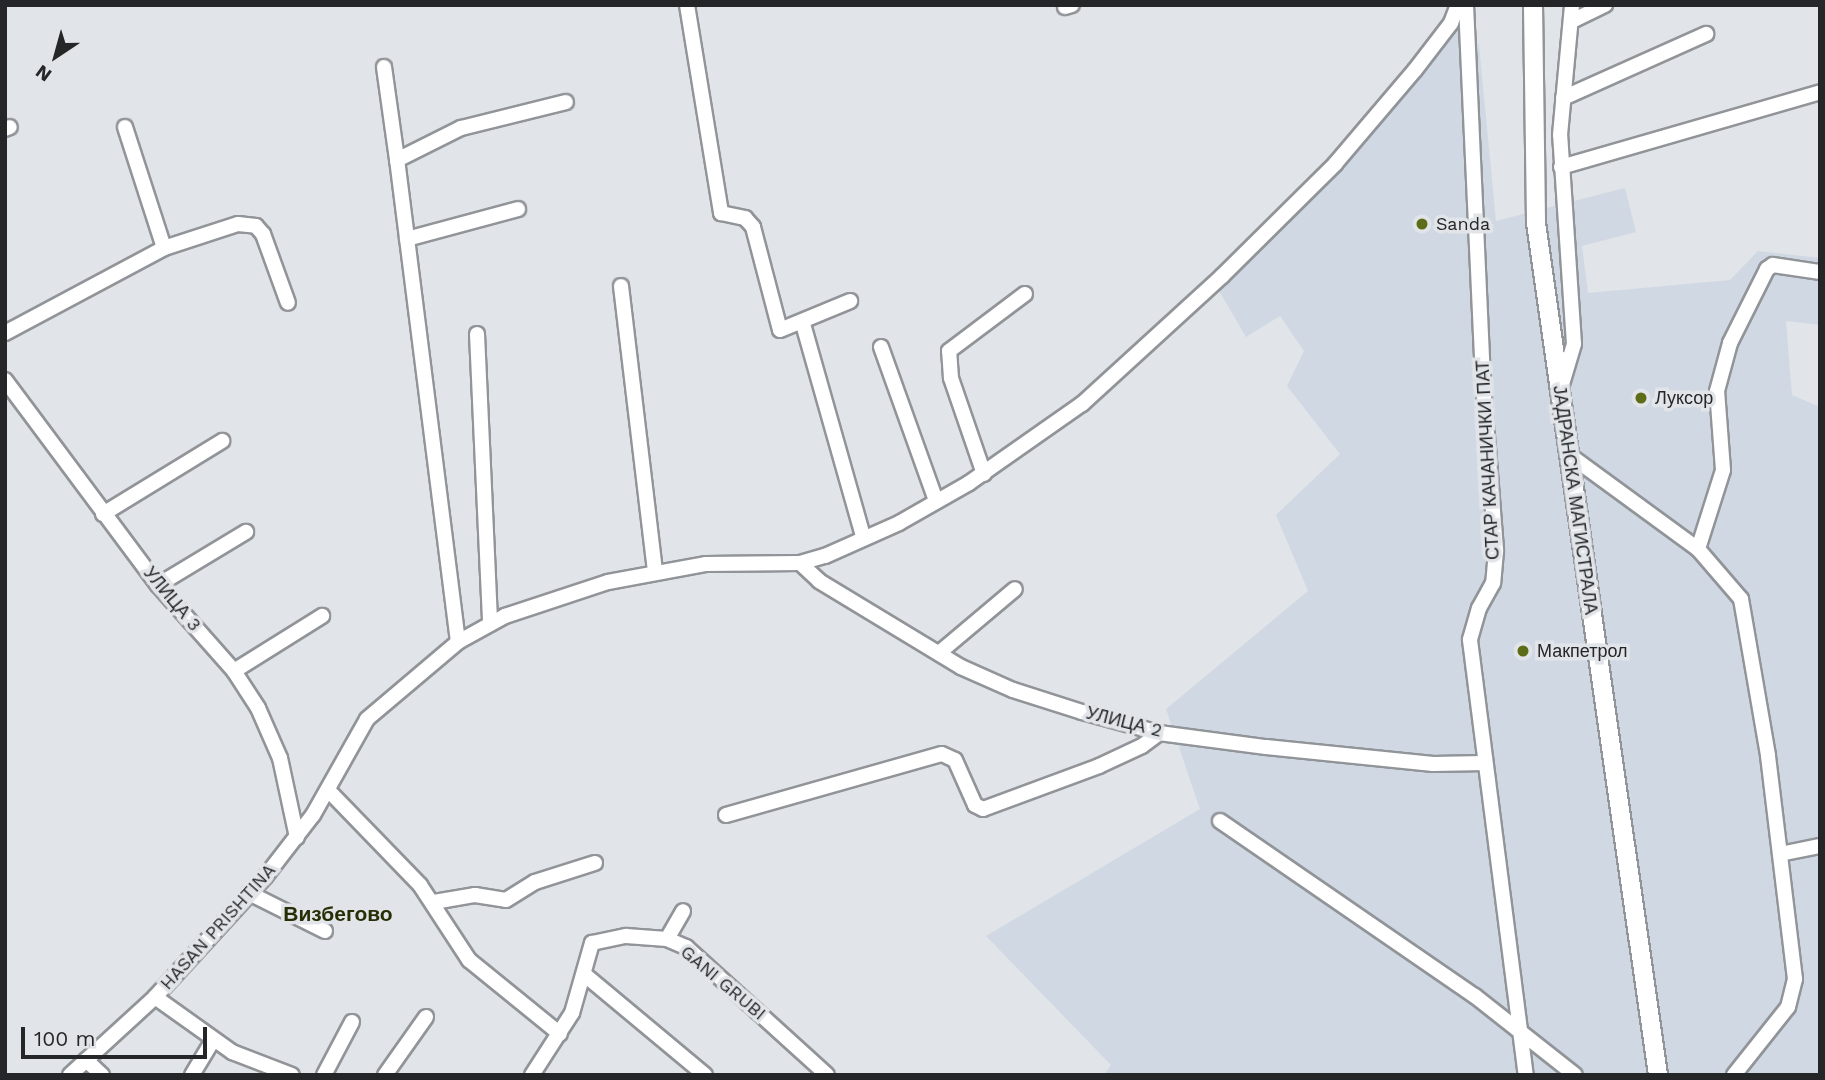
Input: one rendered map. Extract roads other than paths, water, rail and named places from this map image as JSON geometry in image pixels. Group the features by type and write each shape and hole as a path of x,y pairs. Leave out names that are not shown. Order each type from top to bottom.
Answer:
{"street":[{"path":"687,5 721,214 745,218 754,227 780,330 803,324 850,301"},
{"path":"800,563 864,539 984,474 1082,404 1139,355 1317,183 1415,70 1451,23 1458,5"},
{"name":"СТАР КАЧАНИЧКИ ПАТ","path":"1466,5 1483,384 1496,551 1493,583 1479,608 1470,640 1523,1032 1526,1075"},
{"name":"ЈАДРАНСКА МАГИСТРАЛА","path":"1533,5 1536,223 1658,1075"},
{"path":"1560,392 1574,344 1561,167 1563,98 1572,5"},
{"path":"1572,21 1605,5"},
{"path":"1563,98 1706,34"},
{"path":"384,67 458,642"},
{"path":"1561,167 1820,92"},
{"path":"397,160 461,128 566,102"},
{"path":"125,127 164,248"},
{"path":"407,239 518,209"},
{"path":"5,333 164,248 238,224 257,226 288,303"},
{"path":"1698,549 1723,470 1717,391 1730,343 1767,268 1773,265 1820,272"},
{"path":"621,286 655,572"},
{"path":"984,474 951,378 949,351 1025,294"},
{"path":"803,324 864,539"},
{"path":"477,334 490,624"},
{"path":"881,347 936,501"},
{"name":"УЛИЦА 3","path":"5,380 158,585 234,671 273,738 297,837"},
{"path":"103,514 222,441"},
{"path":"1568,454 1698,549 1724,574 1741,599 1780,854 1793,994 1788,1007 1734,1075"},
{"path":"158,585 246,532"},
{"name":"HASAN PRISHTINA","path":"70,1075 155,997 297,837 329,791 342,761 367,719 458,642 490,624 544,600 655,572 751,561 800,563"},
{"name":"УЛИЦА 2","path":"800,563 819,581 939,653 1013,690 1159,733 1386,760 1485,763"},
{"path":"939,653 1015,589"},
{"path":"234,671 322,616"},
{"path":"726,815 942,754 955,760 975,805 983,810 1110,761 1159,733"},
{"path":"329,791 434,902 446,931 469,960 560,1034"},
{"path":"1220,821 1523,1032 1575,1075"},
{"path":"1780,854 1820,846"},
{"path":"434,902 475,895 506,900 535,881 595,863"},
{"path":"249,893 325,931"},
{"path":"667,939 683,911"},
{"name":"GANI GRUBI","path":"532,1075 560,1034 595,940 626,936 667,939 697,955 827,1075"},
{"path":"584,975 705,1075"},
{"path":"155,997 213,1040 254,1063 292,1075"},
{"path":"385,1075 426,1017"},
{"path":"324,1075 352,1022"},
{"path":"192,1075 213,1040"},
{"path":"86,1060 102,1075"}],"place":[{"name":"Sanda","path":"1422,224"},
{"name":"Луксор","path":"1641,398"},
{"name":"Макпетрол","path":"1523,651"}],"district":[{"name":"Визбегово","path":"338,914"}]}
